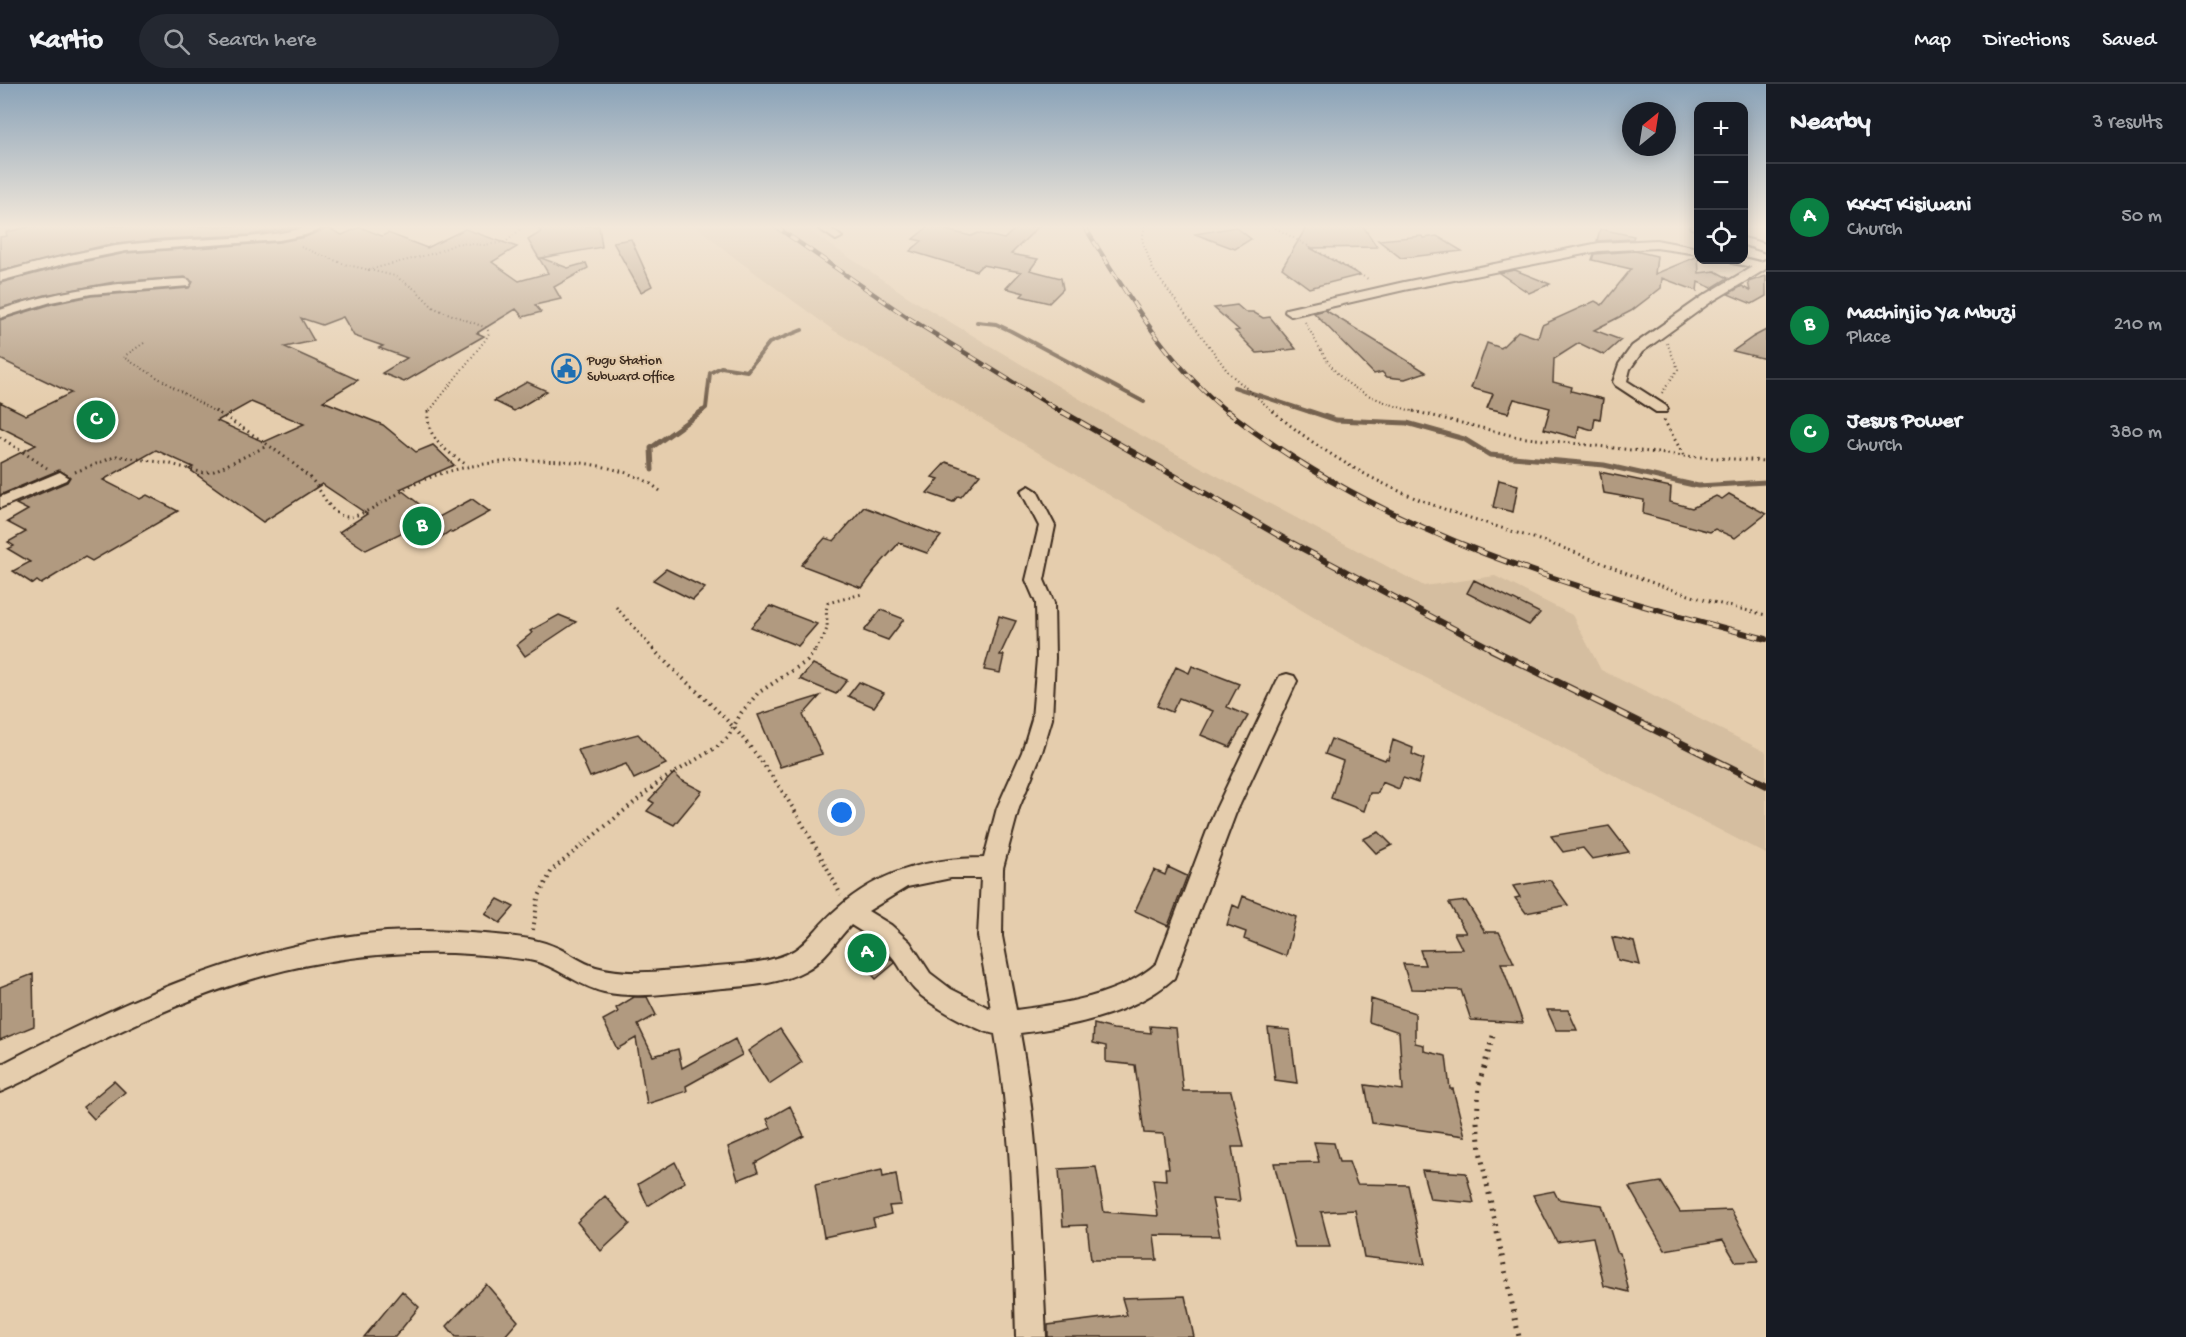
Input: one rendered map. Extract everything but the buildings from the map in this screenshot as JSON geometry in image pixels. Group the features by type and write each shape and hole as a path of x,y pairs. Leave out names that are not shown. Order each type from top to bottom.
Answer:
{"street":[{"path":"0,314 51,297 80,291 140,284"},
{"path":"1295,311 1414,284"},
{"path":"1661,409 1620,382 1629,358 1637,349 1731,284"},
{"path":"0,503 60,477"},
{"path":"1029,491 1047,526 1035,580 1046,603 1046,658 1042,719 1032,752 1008,808 992,868 990,936 1017,1084 1023,1144 1031,1337"},
{"path":"849,912 883,932 902,950 922,981 942,997 990,1021 1007,1023 1038,1019 1103,1005 1154,981 1166,970 1224,814 1287,681"},
{"path":"0,1079 192,987 247,968 338,948 413,941 531,949 580,972 609,981 648,984 757,973 787,967 804,959 849,912 891,883 920,872 945,867 992,868"}],"path":[{"path":"408,284 434,308 479,324 489,333 464,368 428,411 426,423 433,439 469,467"},
{"path":"1164,284 1229,373 1298,432 1331,455 1433,505 1564,548 1664,587 1722,605 1766,615"},
{"path":"1377,284 1387,290"},
{"path":"1295,311 1345,381 1392,406 1518,437 1684,456 1766,461"},
{"path":"144,343 123,357 189,394 203,406 268,446 314,482 337,515 347,518 357,516 434,476 469,467 552,462 591,466 647,480 663,494"},
{"path":"0,437 60,477 117,456 167,463 204,473 214,471 268,446"},
{"path":"531,949 536,905 542,885 552,870 649,789 717,747 734,728 741,713 758,693 773,681 798,668 819,646 828,626 825,613 828,603 862,594"},
{"path":"616,607 674,672 734,728 772,775 809,832 849,912"},
{"path":"1494,1036 1479,1084 1478,1131 1501,1262 1519,1337"}],"shaded area":[{"path":"771,284 890,284 1137,433 1424,586 1495,576 1572,615 1601,670 1766,752 1766,854 1345,636 833,330"}],"waterway":[{"path":"977,322 996,324 1011,331 1144,402"},
{"path":"700,413 706,408 710,373 721,367 747,371 769,343 802,330"},
{"path":"1234,387 1313,413"},
{"path":"652,470 651,448 702,411"},
{"path":"1309,411 1336,420 1407,423 1464,439 1490,455 1604,465 1698,486 1766,482"}],"railway":[{"path":"860,284 907,317 1063,413"},
{"path":"1121,284 1166,349 1185,372 1229,413"},
{"path":"1061,411 1292,543 1494,650"},
{"path":"1227,411 1288,455 1352,492 1417,525 1553,578 1623,600 1766,639"},
{"path":"1491,649 1766,785"}],"place":[{"name":"Pugu Station Subward Office","path":"566,369"},
{"name":"Jesus Power","path":"96,420"},
{"name":"Machinjio Ya Mbuzi","path":"422,526"},
{"name":"KKKT Kisiwani","path":"867,953"}]}
